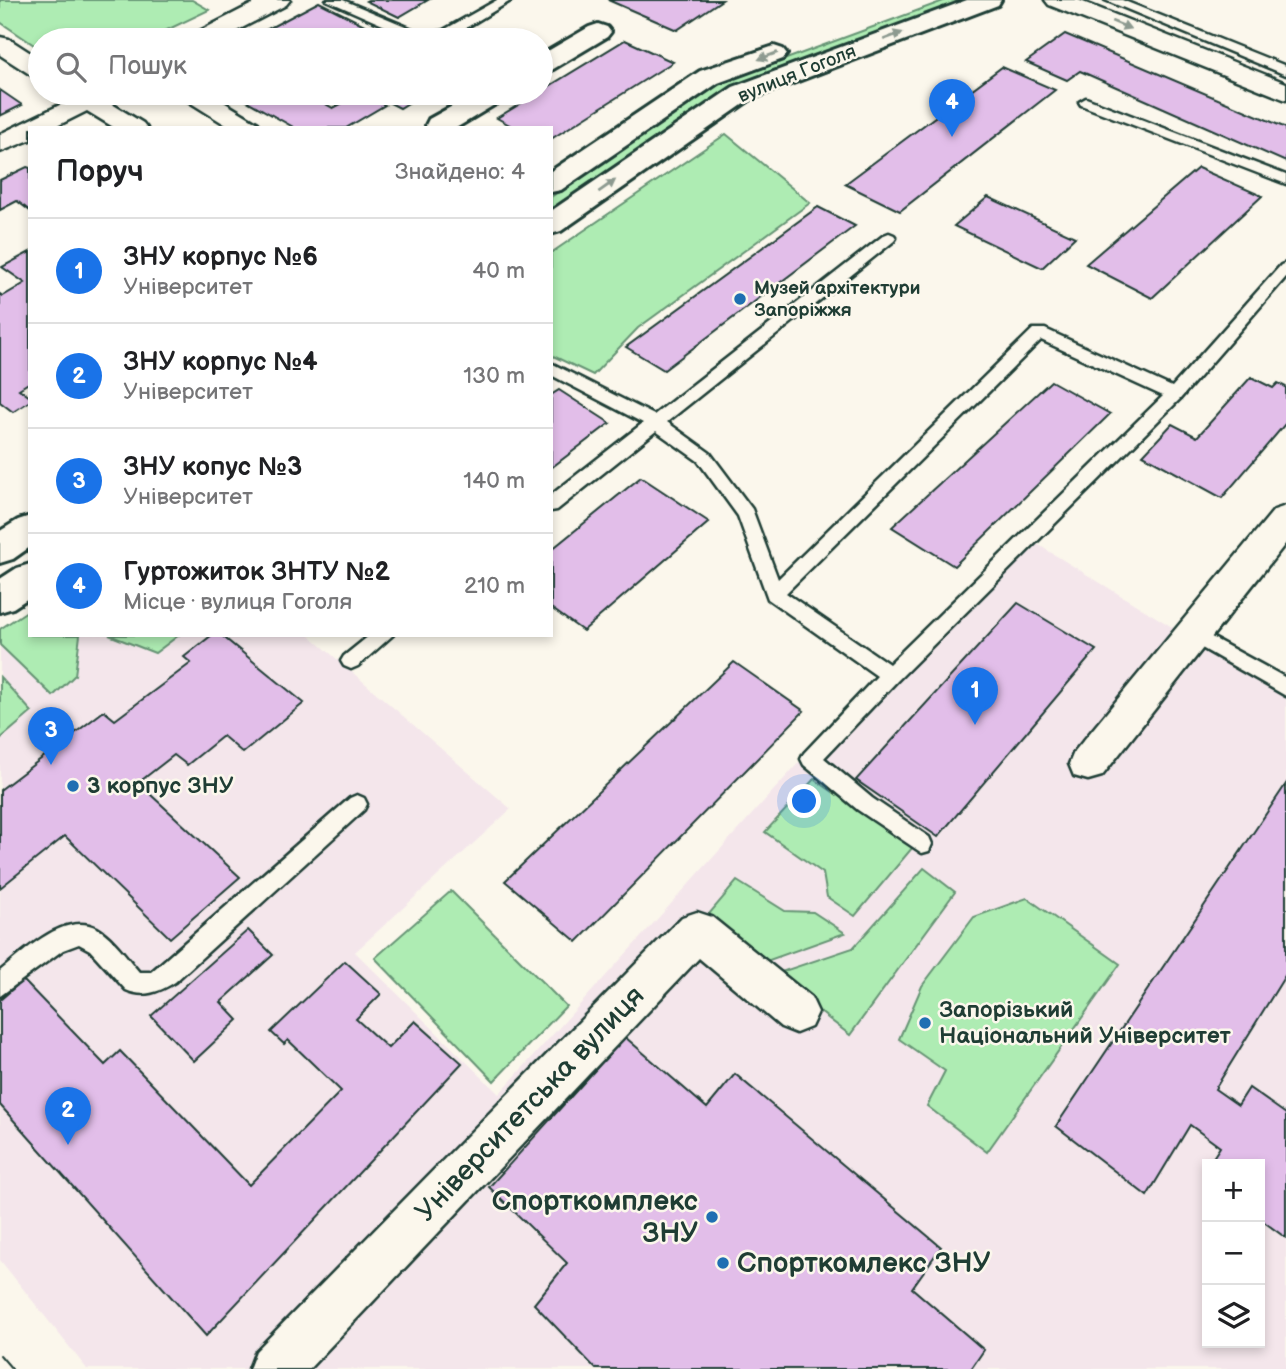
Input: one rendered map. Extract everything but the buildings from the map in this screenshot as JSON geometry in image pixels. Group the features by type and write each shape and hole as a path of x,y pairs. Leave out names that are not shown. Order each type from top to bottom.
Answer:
{"street":[{"path":"215,28 236,11 278,0"},
{"name":"вулиця Гоголя","path":"823,36 924,0"},
{"name":"вулиця Гоголя","path":"553,224 742,93 989,0"},
{"path":"1057,0 1286,92"},
{"path":"553,59 598,32"},
{"path":"0,44 28,62"},
{"name":"вулиця Гоголя","path":"553,181 709,77 798,45"},
{"path":"37,126 72,105"},
{"path":"103,105 131,126"},
{"path":"212,105 246,126"},
{"path":"440,126 474,105"},
{"path":"0,144 28,131"},
{"path":"1088,764 1286,519"},
{"path":"0,549 28,531"},
{"path":"0,598 28,579"},
{"name":"Університетська вулиця","path":"274,1369 697,931 796,1012"}],"lane":[{"path":"332,0 399,28"},
{"path":"457,28 506,0"},
{"path":"1111,0 1286,71"},
{"path":"1086,102 1286,180"},
{"path":"553,503 889,238"},
{"path":"922,844 864,804 811,759 890,675 1174,395 1286,268"},
{"path":"774,594 1039,333 1174,395"},
{"path":"553,369 656,423 704,457 746,514 774,594 890,675"},
{"path":"1193,634 1286,688"},
{"path":"351,661 381,637"},
{"path":"0,985 58,941 74,933 89,935 134,983 153,983 167,975 357,804"}],"shaded area":[{"name":"Запорізький Національний Університет","path":"1024,536 1286,697 1286,1369 87,1369 0,1260 0,634 28,634 28,637 311,637 511,809 355,952 499,1094 850,706"}],"green space":[{"path":"0,0 192,0 209,10 171,28 28,28 28,41 0,22"},
{"path":"946,0 974,0 732,89 553,212 553,196 721,83"},
{"path":"726,134 810,203 638,328 593,375 553,356 553,252"},
{"path":"28,610 28,637 80,637 75,675 53,696 0,645 0,629"},
{"path":"114,637 176,637 155,653"},
{"path":"0,677 32,712 0,739"},
{"path":"814,779 913,847 855,916 827,897 823,873 765,832"},
{"path":"924,868 955,892 850,1035 772,975 853,948"},
{"path":"737,881 785,911 813,912 845,933 761,963 703,921"},
{"path":"451,891 566,1006 494,1081 375,958"},
{"path":"1027,898 1120,964 987,1152 927,1106 945,1071 899,1039 922,986 974,917"}],"tram line":[{"path":"0,1355 12,1369"}],"place":[{"name":"Гуртожиток ЗНТУ №2","path":"952,137"},
{"name":"Музей архітектури Запоріжжя","path":"740,299"},
{"name":"ЗНУ корпус №6","path":"975,725"},
{"name":"ЗНУ копус №3","path":"51,765"},
{"name":"3 корпус ЗНУ","path":"73,786"},
{"name":"Запорізький Національний Університет","path":"925,1023"},
{"name":"ЗНУ корпус №4","path":"68,1145"},
{"name":"Спорткомплекс ЗНУ","path":"712,1217"},
{"name":"Спорткомлекс ЗНУ","path":"723,1263"}]}
